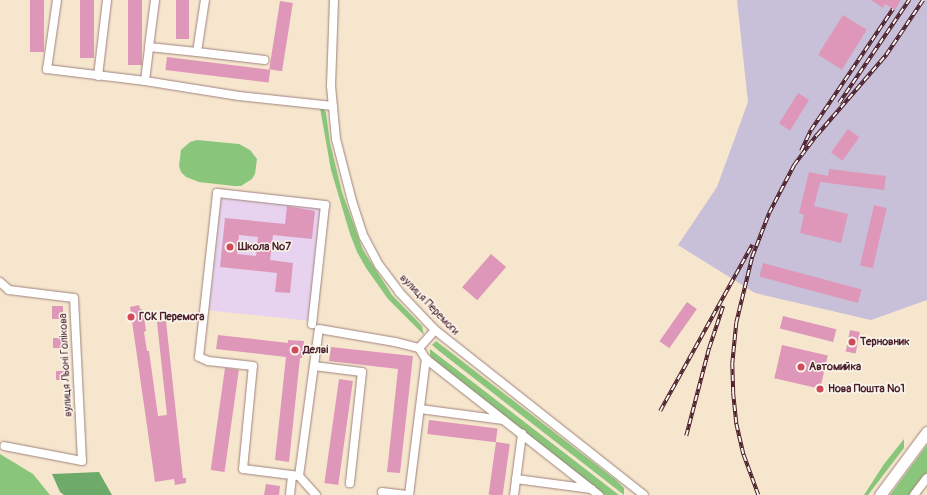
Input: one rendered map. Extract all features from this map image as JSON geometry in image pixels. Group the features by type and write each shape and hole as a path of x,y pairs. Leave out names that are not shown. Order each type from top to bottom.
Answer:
{"street":[{"path":"57,0 47,69 145,81 239,96 332,106"},
{"path":"98,76 107,0"},
{"path":"145,81 155,0"},
{"path":"197,52 205,0"},
{"name":"вулиця Перемоги","path":"334,0 332,106 336,139 352,202 364,237 388,280 435,330 644,495"},
{"path":"149,47 265,60"},
{"path":"312,324 325,205 218,193 199,358 208,361 253,366 243,469 295,476 316,495"},
{"name":"вулиця Льоні Голікова","path":"0,282 9,290 74,298 82,461 4,446"},
{"path":"290,495 295,476 320,330 413,345 419,348 426,359 599,495"},
{"path":"419,348 435,330"},
{"path":"382,492 408,495 426,359"},
{"path":"314,366 362,372 350,483"},
{"path":"420,409 504,420"},
{"path":"880,495 927,432"},
{"path":"514,495 522,434"},
{"path":"914,495 927,478"},
{"path":"516,480 591,489"}],"shaded area":[{"path":"737,0 927,0 927,300 871,320 755,293 678,245 717,187 748,102"},
{"path":"221,198 320,208 309,321 209,310"}],"green space":[{"path":"320,108 324,109 326,113 330,143 342,192 363,250 392,295 422,326 424,335 388,299 366,268 357,252 350,234 331,170"},
{"path":"197,140 239,144 250,150 257,159 255,174 252,179 241,186 234,186 199,182 186,177 181,172 179,166 181,150 190,142"},
{"path":"436,341 616,480 624,488 624,495 439,351 432,345"},
{"path":"430,349 619,495 605,495 433,361 430,355"},
{"path":"904,439 904,448 868,495 864,495 884,464"},
{"path":"927,445 927,473 911,495 890,495"},
{"path":"0,454 33,474 50,495 0,495"},
{"path":"99,472 112,495 64,495 60,492 52,474"}],"building":[{"path":"30,0 44,0 44,52 30,52"},
{"path":"80,0 94,0 94,58 80,58"},
{"path":"128,0 142,0 142,65 128,65"},
{"path":"176,0 189,0 189,39 176,39"},
{"path":"871,0 901,0 895,10 885,4 883,8"},
{"path":"280,1 293,3 282,71 269,69"},
{"path":"843,15 867,30 842,70 818,55"},
{"path":"167,57 270,70 269,83 165,70"},
{"path":"798,93 809,100 790,130 779,124"},
{"path":"848,129 859,137 842,161 831,152"},
{"path":"829,169 886,176 884,190 820,182 814,206 848,214 841,243 800,233 804,215 799,213 809,172 828,176"},
{"path":"874,205 887,208 873,268 860,265"},
{"name":"Школа №7","path":"287,206 315,211 312,239 273,235 270,260 293,263 290,293 275,292 277,273 220,267 225,218 285,224","holes":["239,235 258,237 256,256 237,254"]},
{"path":"491,254 506,267 477,300 462,287"},
{"path":"763,263 862,289 858,303 759,277"},
{"path":"687,302 697,309 669,348 659,341"},
{"path":"139,305 140,309 142,309 144,317 146,331 144,332 147,351 149,351 158,416 167,415 157,322 166,321 183,478 186,478 186,483 175,485 174,479 155,482 130,307"},
{"path":"52,306 63,306 63,319 52,319"},
{"path":"783,316 836,329 833,342 780,329"},
{"name":"Терновник","path":"850,330 860,332 856,354 846,352"},
{"path":"218,335 288,343 288,340 304,341 302,358 300,358 289,462 275,460 286,357 216,349"},
{"path":"53,338 63,338 63,348 53,348"},
{"name":"Автомийка","path":"782,345 828,356 820,389 774,378"},
{"path":"331,347 413,356 400,473 387,472 398,369 329,361"},
{"path":"225,368 239,370 225,472 211,470"},
{"path":"56,371 66,371 66,380 56,380"},
{"path":"339,379 353,381 338,485 324,483"},
{"path":"429,420 497,428 496,442 427,434"},
{"path":"496,442 510,444 503,495 489,494"},
{"path":"266,484 280,486 279,495 264,495"}],"railway":[{"path":"839,103 909,0"},
{"path":"758,495 743,454 736,423 732,364 736,323 752,257 769,213 794,165 817,135 886,55 923,0"},
{"path":"801,151 811,130 893,9"},
{"path":"660,411 752,245"},
{"path":"686,436 709,348 723,306"}],"place":[{"name":"Школа №7","path":"230,247"},
{"name":"ГСК Перемога","path":"131,317"},
{"name":"Терновник","path":"852,342"},
{"name":"Делві","path":"295,350"},
{"name":"Автомийка","path":"801,367"},
{"name":"Нова Пошта №1","path":"820,389"}]}
